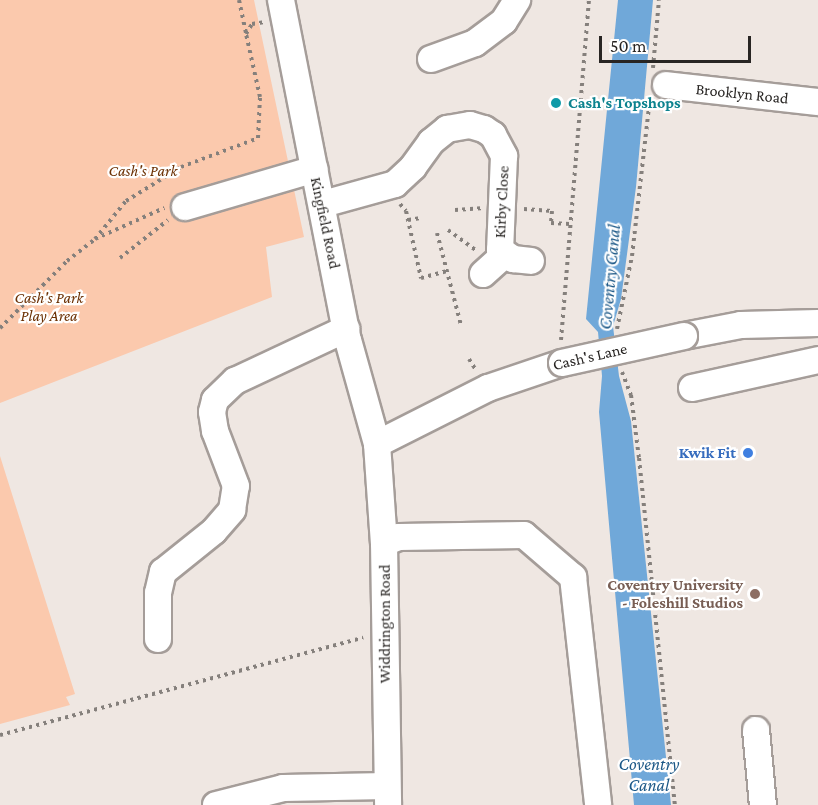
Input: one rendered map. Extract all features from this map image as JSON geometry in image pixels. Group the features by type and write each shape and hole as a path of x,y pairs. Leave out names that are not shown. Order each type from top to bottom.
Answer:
{"street":[{"path":"431,59 476,43 504,21 517,0"},
{"name":"Kingfield Road","path":"283,9 346,329 377,444"},
{"name":"Brooklyn Road","path":"656,86 818,102"},
{"name":"Kirby Close","path":"323,204 385,188 404,178 438,135 470,125 484,129 500,145 505,167 499,240 494,264 531,261"},
{"path":"185,207 315,169"},
{"name":"Cash's Lane","path":"377,444 561,353 684,336 741,325 818,323"},
{"path":"158,639 158,593 163,572 214,531 232,510 236,486 215,431 212,412 215,400 235,381 346,329"},
{"path":"692,388 818,360"},
{"name":"Widdrington Road","path":"377,444 384,543 388,795"},
{"path":"384,543 399,537 524,535 573,577 598,805"},
{"path":"756,730 763,805"},
{"path":"216,805 283,788 388,795"}],"path":[{"path":"0,328 67,261 95,239 126,201 181,167 258,138 260,97 239,0"},
{"path":"561,353 589,0"},
{"path":"617,341 641,196 656,86 659,0"},
{"path":"246,34 252,24 283,9"},
{"path":"385,188 406,210 421,278 447,271"},
{"path":"95,239 172,205 185,207"},
{"path":"502,206 552,211 551,223 570,224"},
{"path":"120,258 185,207"},
{"path":"408,220 421,218"},
{"path":"448,230 494,264"},
{"path":"437,233 460,325"},
{"path":"621,369 631,395 639,458 675,805"},
{"path":"0,735 384,633"}],"green space":[{"name":"Cash's Park","path":"0,0 254,0 304,237 266,247 272,297 0,403"},
{"path":"0,456 75,694 66,697 70,705 0,724"}],"water":[{"name":"Coventry Canal","path":"618,0 653,0 636,187 621,299 613,326 619,376 631,421 671,805 634,805 599,412 602,376 598,332 586,319"}],"place":[{"name":"Cash's Topshops","path":"556,103"},
{"name":"Kwik Fit","path":"748,453"},
{"name":"Coventry University - Foleshill Studios","path":"755,594"}],"park label":[{"name":"Cash's Park Play Area","path":"49,307"}]}
